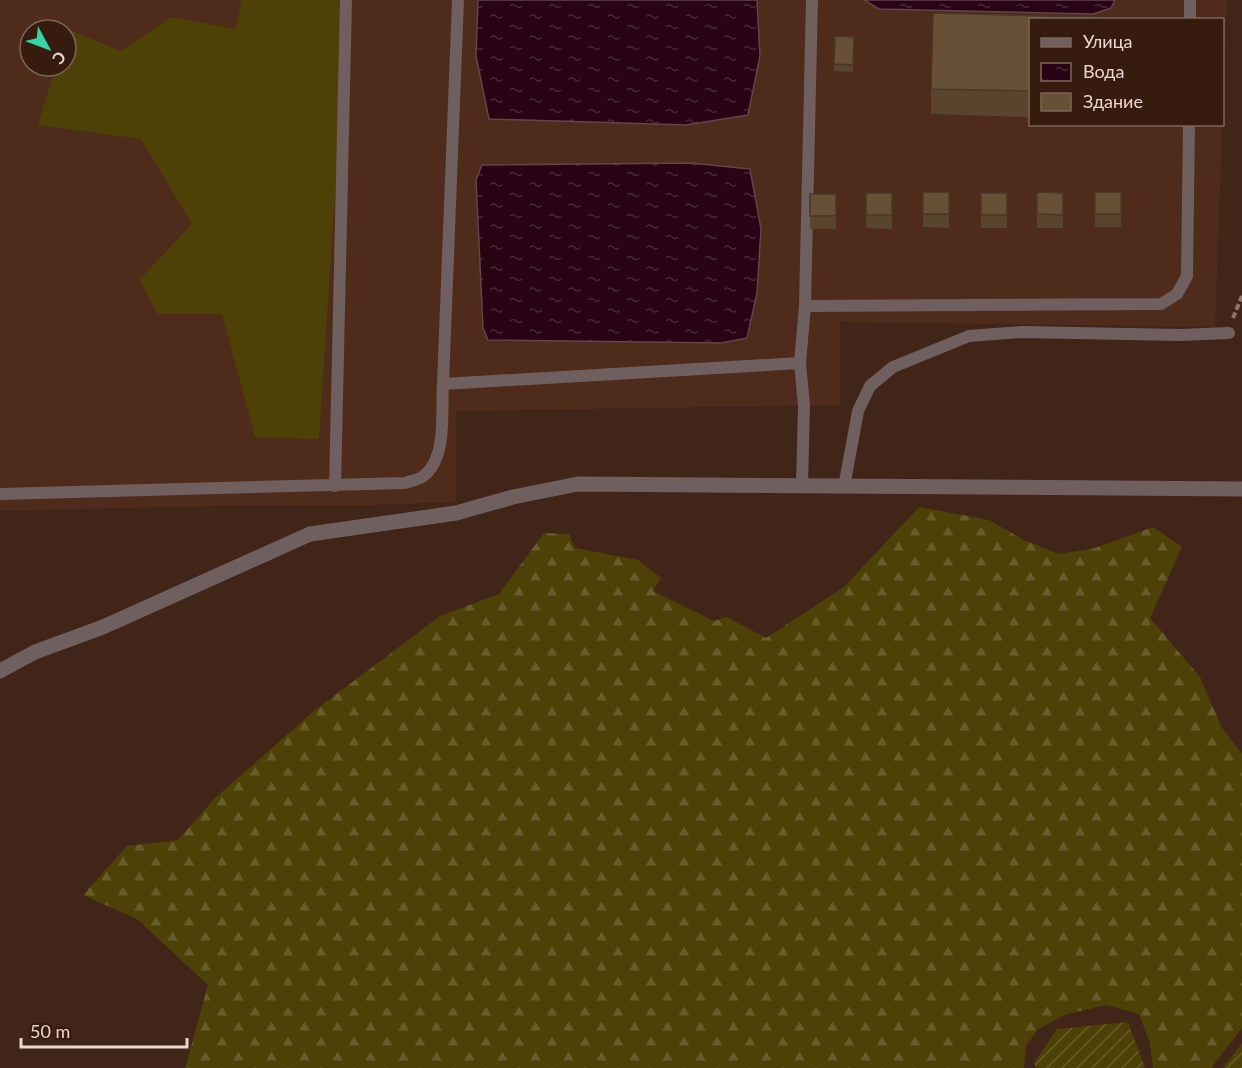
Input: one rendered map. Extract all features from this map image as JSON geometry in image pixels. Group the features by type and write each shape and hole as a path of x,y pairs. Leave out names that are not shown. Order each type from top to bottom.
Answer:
{"street":[{"path":"0,671 35,652 103,627 310,534 456,513 513,497 578,484 1242,489"}],"lane":[{"path":"335,486 346,0"},
{"path":"0,494 405,483 421,478 431,469 438,453 443,384 458,0"},
{"path":"802,486 804,406 800,363 805,306 812,0"},
{"path":"1190,0 1190,18"},
{"path":"805,306 1161,304 1177,294 1187,276 1189,126"},
{"path":"844,487 858,411 870,386 893,368 969,336 1022,332 1180,335 1229,333"},
{"path":"443,384 800,363"}],"path":[{"path":"1229,333 1242,296"}],"shaded area":[{"path":"0,0 1227,0 1224,82 1224,18 1029,18 1029,126 1222,126 1215,327 840,322 840,405 456,411 456,502 346,506 259,505 0,511"}],"green space":[{"path":"242,0 348,0 319,439 255,437 222,314 158,314 139,280 192,224 141,139 38,125 52,78 78,78 78,33 121,51 171,17 235,29"},
{"path":"919,507 989,520 1022,539 1059,554 1095,548 1153,527 1182,547 1150,618 1200,677 1222,728 1242,754 1242,1028 1211,1068 1153,1068 1150,1043 1139,1014 1106,1005 1067,1014 1038,1029 1026,1046 1024,1068 185,1068 208,985 137,919 83,895 127,846 178,840 215,798 314,711 440,616 499,594 544,533 569,534 575,548 638,560 661,578 653,591 714,621 727,617 766,638 844,587"},
{"path":"1128,1022 1145,1068 1036,1068 1034,1063 1057,1029"},
{"path":"1242,1043 1242,1068 1223,1068"}],"water":[{"path":"478,0 757,0 760,56 748,115 686,125 489,119 476,56"},
{"path":"864,0 1115,0 1111,8 1093,14 879,9"},
{"path":"691,163 750,169 761,229 757,293 747,338 721,343 488,340 483,328 476,180 482,165"}],"building":[{"path":"933,13 1121,18 1029,18 1029,91 931,89"},
{"path":"835,36 854,37 853,65 834,64"},
{"path":"923,192 949,192 949,214 923,214"},
{"path":"1037,192 1063,193 1063,215 1037,214"},
{"path":"1095,192 1121,192 1121,214 1095,214"},
{"path":"866,193 892,193 892,215 866,215"},
{"path":"981,193 1007,193 1007,215 981,215"},
{"path":"810,194 836,194 836,216 810,216"}]}
